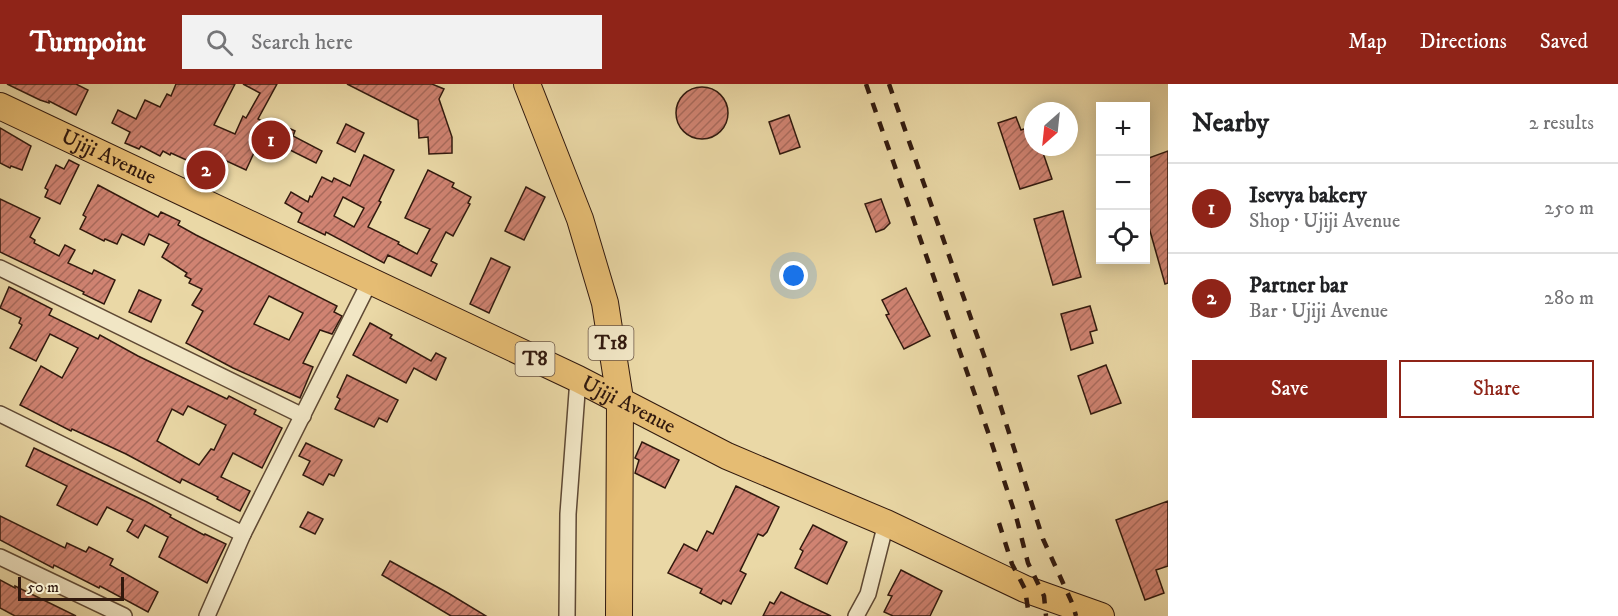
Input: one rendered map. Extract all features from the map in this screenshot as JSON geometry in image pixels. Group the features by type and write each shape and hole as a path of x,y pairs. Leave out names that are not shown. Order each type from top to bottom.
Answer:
{"highway":[{"name":"T18","path":"527,84 580,219 602,293 620,399 619,616"},
{"name":"Ujiji Avenue","path":"0,106 620,399 727,456 886,523 1026,589 1101,616"}],"street":[{"path":"0,268 303,416"},
{"path":"207,616 243,534 370,281"},
{"path":"567,616 568,514 578,379"},
{"path":"0,414 243,534"},
{"path":"856,616 868,594 886,523"},
{"path":"0,557 124,616"}],"building":[{"path":"7,84 76,84 88,90 76,115"},
{"path":"176,84 235,84 214,125 235,134 243,116 246,118 260,93 243,84 277,84 258,119 281,131 284,126 295,131 293,136 322,151 316,163 280,145 278,149 260,140 246,170 218,157 207,179 190,170 193,163 171,153 170,155 163,151 160,156 141,146 139,149 125,143 130,132 112,123 118,110 136,119 145,100 160,107 167,94 171,96"},
{"path":"347,84 432,84 444,89 439,99 452,137 452,153 429,154 428,137 419,138 418,120"},
{"path":"697,87 707,87 717,91 724,98 728,113 724,128 717,135 707,139 697,139 687,135 680,128 676,118 676,108 680,98 687,91"},
{"path":"789,115 800,147 780,154 769,122"},
{"path":"1016,117 1021,130 1024,129 1024,156 1044,156 1052,179 1020,189 998,123"},
{"path":"346,124 364,133 355,152 337,143"},
{"path":"0,128 31,146 22,170 0,163"},
{"path":"1168,151 1168,283 1165,284 1150,231 1150,158"},
{"path":"364,155 394,170 368,227 399,242 398,244 417,254 430,229 405,218 428,170 454,183 452,187 471,197 468,203 470,204 453,236 446,232 431,261 437,264 431,276 388,255 384,263 326,232 325,235 298,222 302,213 285,203 291,192 308,202 322,177 332,182 334,178 350,186","holes":["343,197 364,208 354,227 334,216"]},
{"path":"69,160 79,165 60,204 45,197 48,190 45,188 56,165 64,169"},
{"path":"98,185 158,217 161,212 180,221 178,225 196,235 337,306 334,312 342,316 332,334 320,330 303,363 313,367 300,398 233,368 186,343 203,311 192,305 202,289 189,283 191,279 185,276 187,273 162,257 169,244 149,234 144,245 122,234 117,244 105,239 104,241 80,229 86,217 83,215","holes":["269,296 303,313 289,340 254,324"]},
{"path":"526,187 545,197 524,240 505,231"},
{"path":"0,199 40,218 30,237 35,240 34,243 59,256 65,245 75,250 68,263 92,274 94,270 115,280 104,304 0,252"},
{"path":"881,199 890,223 884,229 876,232 865,204"},
{"path":"1063,211 1081,277 1053,285 1034,219"},
{"path":"491,258 510,267 489,313 470,304"},
{"path":"9,287 52,309 49,315 98,339 100,335 227,399 229,396 256,410 254,414 282,428 262,468 233,453 221,477 250,491 240,511 182,479 180,483 126,454 72,429 71,431 20,405 41,366 62,378 78,348 50,334 36,361 10,348 22,325 19,323 21,318 0,308","holes":["188,406 226,425 214,450 211,449 199,465 157,441 172,409 183,415"]},
{"path":"906,288 930,336 904,349 886,315 889,314 882,300"},
{"path":"139,290 161,300 151,322 129,312"},
{"path":"1090,306 1097,330 1090,332 1093,343 1071,350 1061,314"},
{"path":"370,323 392,335 390,338 431,361 436,353 446,358 436,380 414,368 406,383 353,355"},
{"path":"1106,365 1121,403 1091,414 1078,376"},
{"path":"347,375 398,400 387,422 379,418 374,427 335,409 340,399 337,397"},
{"path":"642,442 679,460 665,488 635,473 639,460 635,458"},
{"path":"306,443 342,460 334,476 329,474 323,485 303,475 310,461 299,456"},
{"path":"34,448 147,502 171,515 170,517 226,544 207,583 159,557 168,537 145,525 138,538 127,531 133,520 107,507 97,525 57,505 67,486 26,466"},
{"path":"736,486 779,507 767,532 763,536 758,534 740,571 746,574 731,604 723,600 721,604 700,593 702,589 668,573 684,544 697,551 707,531 713,534"},
{"path":"1168,501 1168,566 1156,570 1164,593 1145,600 1116,520"},
{"path":"308,512 323,519 315,534 300,527"},
{"path":"0,516 65,548 67,543 86,552 89,547 113,559 110,565 158,592 148,612 100,586 99,588 54,565 53,568 0,540"},
{"path":"813,525 847,542 827,584 795,568 803,551 800,549"},
{"path":"390,561 486,616 451,616 382,575"},
{"path":"901,570 942,591 930,616 893,616 884,612 892,596 888,595"},
{"path":"0,580 76,616 15,616 0,608"},
{"path":"781,592 831,616 763,616 770,602 774,604"}],"railway":[{"path":"866,84 988,432 1017,520 1028,563 1044,596 1046,616"},
{"path":"889,84 988,367 1043,539 1076,616"},
{"path":"999,523 1012,564 1025,589 1029,616"}],"place":[{"name":"Isevya bakery","path":"271,140"},
{"name":"Partner bar","path":"206,170"}]}
